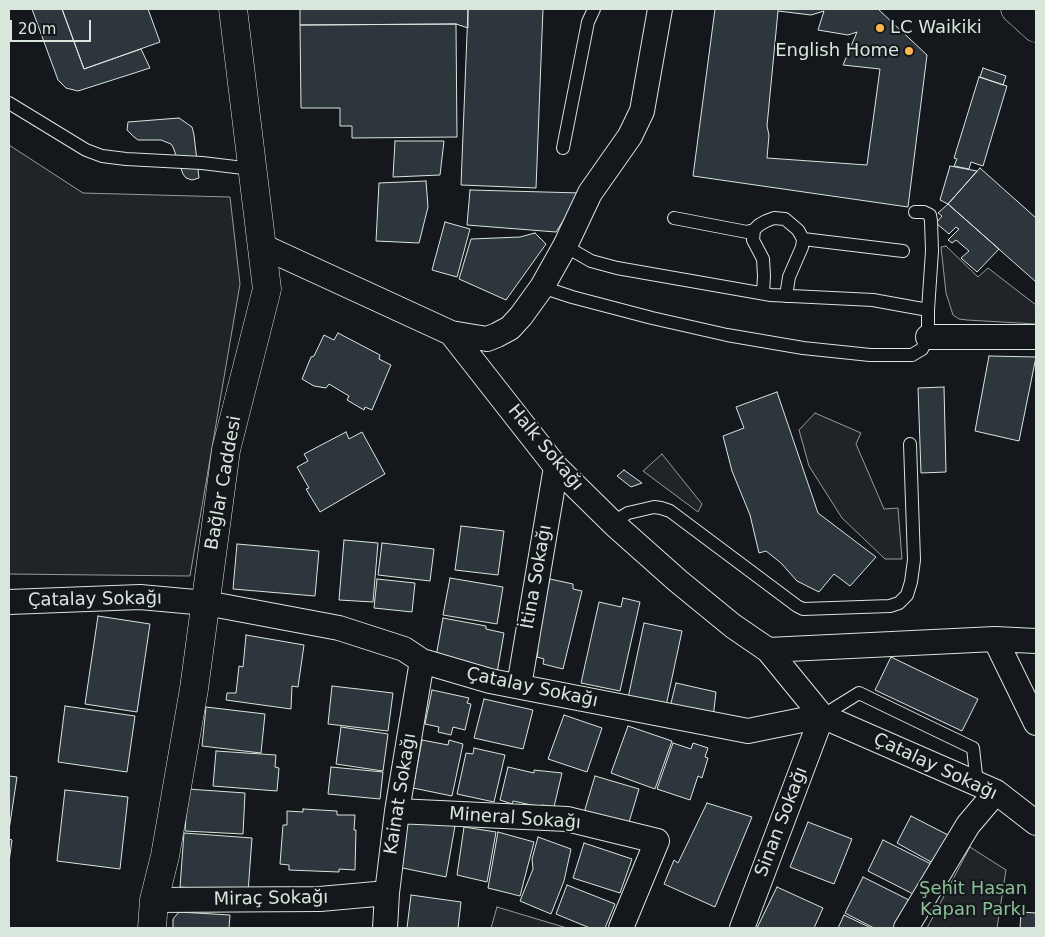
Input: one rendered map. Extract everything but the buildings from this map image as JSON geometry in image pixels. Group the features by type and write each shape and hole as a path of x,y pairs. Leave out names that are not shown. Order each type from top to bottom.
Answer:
{"street":[{"name":"Bağlar Caddesi","path":"152,928 154,900 165,856 194,689 226,450 267,289 233,9"},
{"path":"452,333 487,339 497,335 510,328 542,287 566,246 590,193 630,136 642,111 660,9"},
{"path":"1015,9 1036,28"},
{"name":"Halk Sokağı","path":"262,246 452,333 556,466 615,525 678,581 733,626 768,650 822,716"},
{"path":"928,336 1036,337"},
{"name":"İtina Sokağı","path":"519,686 556,466"},
{"name":"Çatalay Sokağı","path":"9,602 140,596 206,603 339,628 404,649 422,661 490,681 748,732 822,716 986,788 1036,823"},
{"path":"768,650 995,639 1036,641"},
{"path":"995,639 1036,723"},
{"name":"Kainat Sokağı","path":"385,928 387,893 397,811 422,661"},
{"name":"Sinan Sokağı","path":"742,928 822,716"},
{"path":"906,928 968,826 986,788"},
{"name":"Mineral Sokağı","path":"397,811 567,819 657,841 621,928"},
{"name":"Miraç Sokağı","path":"154,900 320,899 387,893"}],"lane":[{"path":"563,148 588,22 594,9"},
{"path":"9,103 86,150 102,156 202,163 252,169"},
{"path":"542,287 572,297 727,335 803,348 912,356 922,349 928,336 932,251 930,215 924,212 915,212"},
{"path":"674,218 738,231 754,230"},
{"path":"763,293 763,259 753,240 754,230 766,220 774,218 785,219 798,230 803,239 802,247 789,277 786,296"},
{"path":"803,239 903,251"},
{"path":"566,246 591,262 617,268 763,293 786,296 873,300 928,310"},
{"path":"615,525 620,518 628,513 654,507 661,508 670,511 803,609 890,606 898,603 907,595 914,560 910,444"},
{"path":"822,716 859,693 973,748 986,788"}],"green space":[{"path":"9,145 83,193 230,197 240,284 190,576 9,574"},
{"path":"946,246 978,277 988,268 1036,305 1036,324 967,320 959,319 953,315 946,293 941,247"},
{"path":"815,413 861,433 856,444 884,509 898,508 902,559 885,559 842,518 809,466 799,430"},
{"path":"662,454 702,504 698,512 643,471"},
{"name":"Şehit Hasan Kapan Parkı","path":"970,847 1006,870 997,928 927,928"},
{"path":"497,907 567,928 491,928"}],"place":[{"name":"LC Waikiki","path":"880,28"},
{"name":"English Home","path":"909,51"}]}
